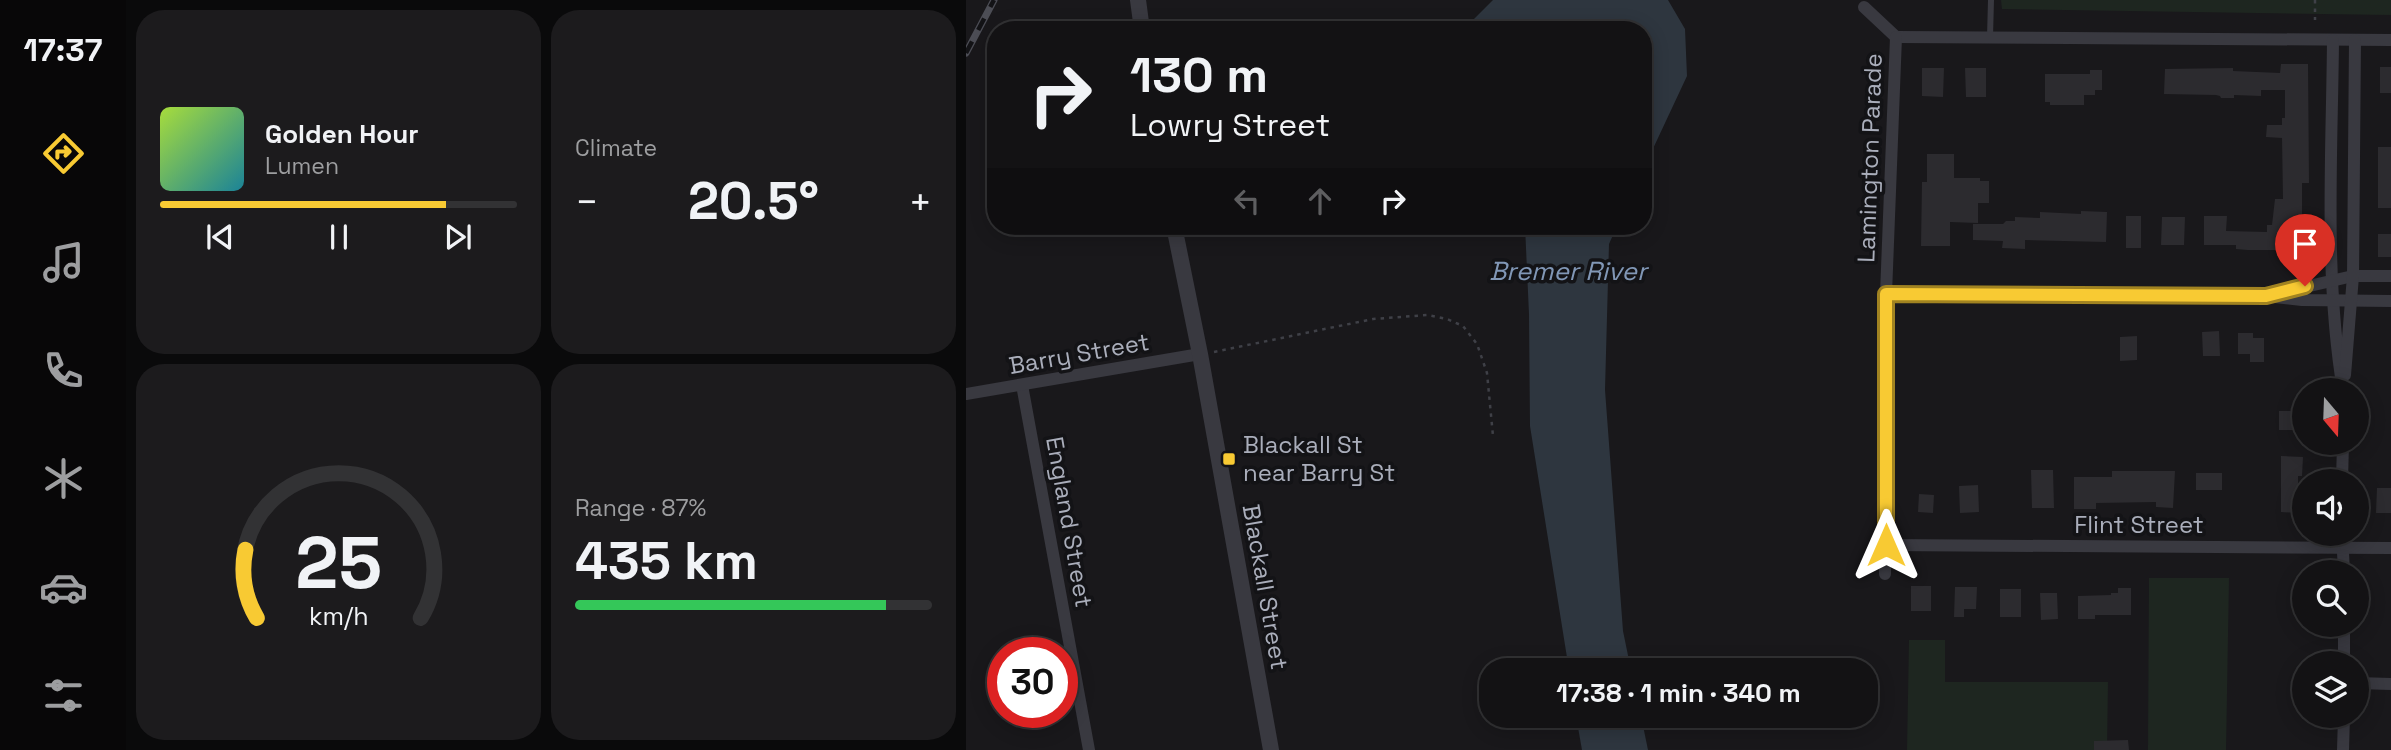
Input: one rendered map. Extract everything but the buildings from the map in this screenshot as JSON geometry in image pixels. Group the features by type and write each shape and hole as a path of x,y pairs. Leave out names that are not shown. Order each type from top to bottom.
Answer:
{"street":[{"path":"1138,0 1141,21"},
{"path":"1864,7 1896,37 2391,40"},
{"name":"Lamington Parade","path":"1885,574 1886,294 1896,37"},
{"path":"2333,40 2331,280 2341,378"},
{"path":"2344,378 2353,276 2355,40"},
{"path":"2332,76 2354,76"},
{"name":"Blackall Street","path":"1176,235 1200,354 1271,750"},
{"path":"2331,235 2353,235"},
{"path":"2266,296 2353,276 2391,276"},
{"path":"1886,294 2266,296 2302,300 2391,301"},
{"name":"Barry Street","path":"966,394 1200,354"},
{"name":"England Street","path":"1022,385 1089,750"},
{"name":"Flint Street","path":"1886,545 2391,548"},
{"path":"2343,547 2344,560"},
{"path":"2369,684 2391,684"},
{"path":"2343,750 2344,728"}],"lane":[{"path":"1990,39 1991,0"}],"path":[{"path":"2315,0 2315,20"},
{"path":"1200,354 1373,319 1428,315 1447,319 1463,326 1476,344 1487,373 1493,436"}],"shaded area":[{"path":"2001,0 2391,0 2391,15 2002,9"},
{"path":"2149,578 2229,578 2226,750 2148,750"},
{"path":"1909,640 1945,640 1945,682 2108,682 2107,750 1907,750"}],"water":[{"path":"1493,0 1668,0 1685,29 1687,76 1652,151 1652,21 1472,21"},
{"name":"Bremer River","path":"1525,235 1613,235 1609,244 1605,390 1623,631 1629,658 1567,658 1530,426"},
{"path":"1578,728 1643,728 1648,750 1582,750"}],"railway":[{"path":"966,53 994,0"}],"place":[{"name":"Blackall St near Barry St","path":"1229,459"}],"route":[{"path":"1886,545 1886,294 2266,296 2305,286"}]}
